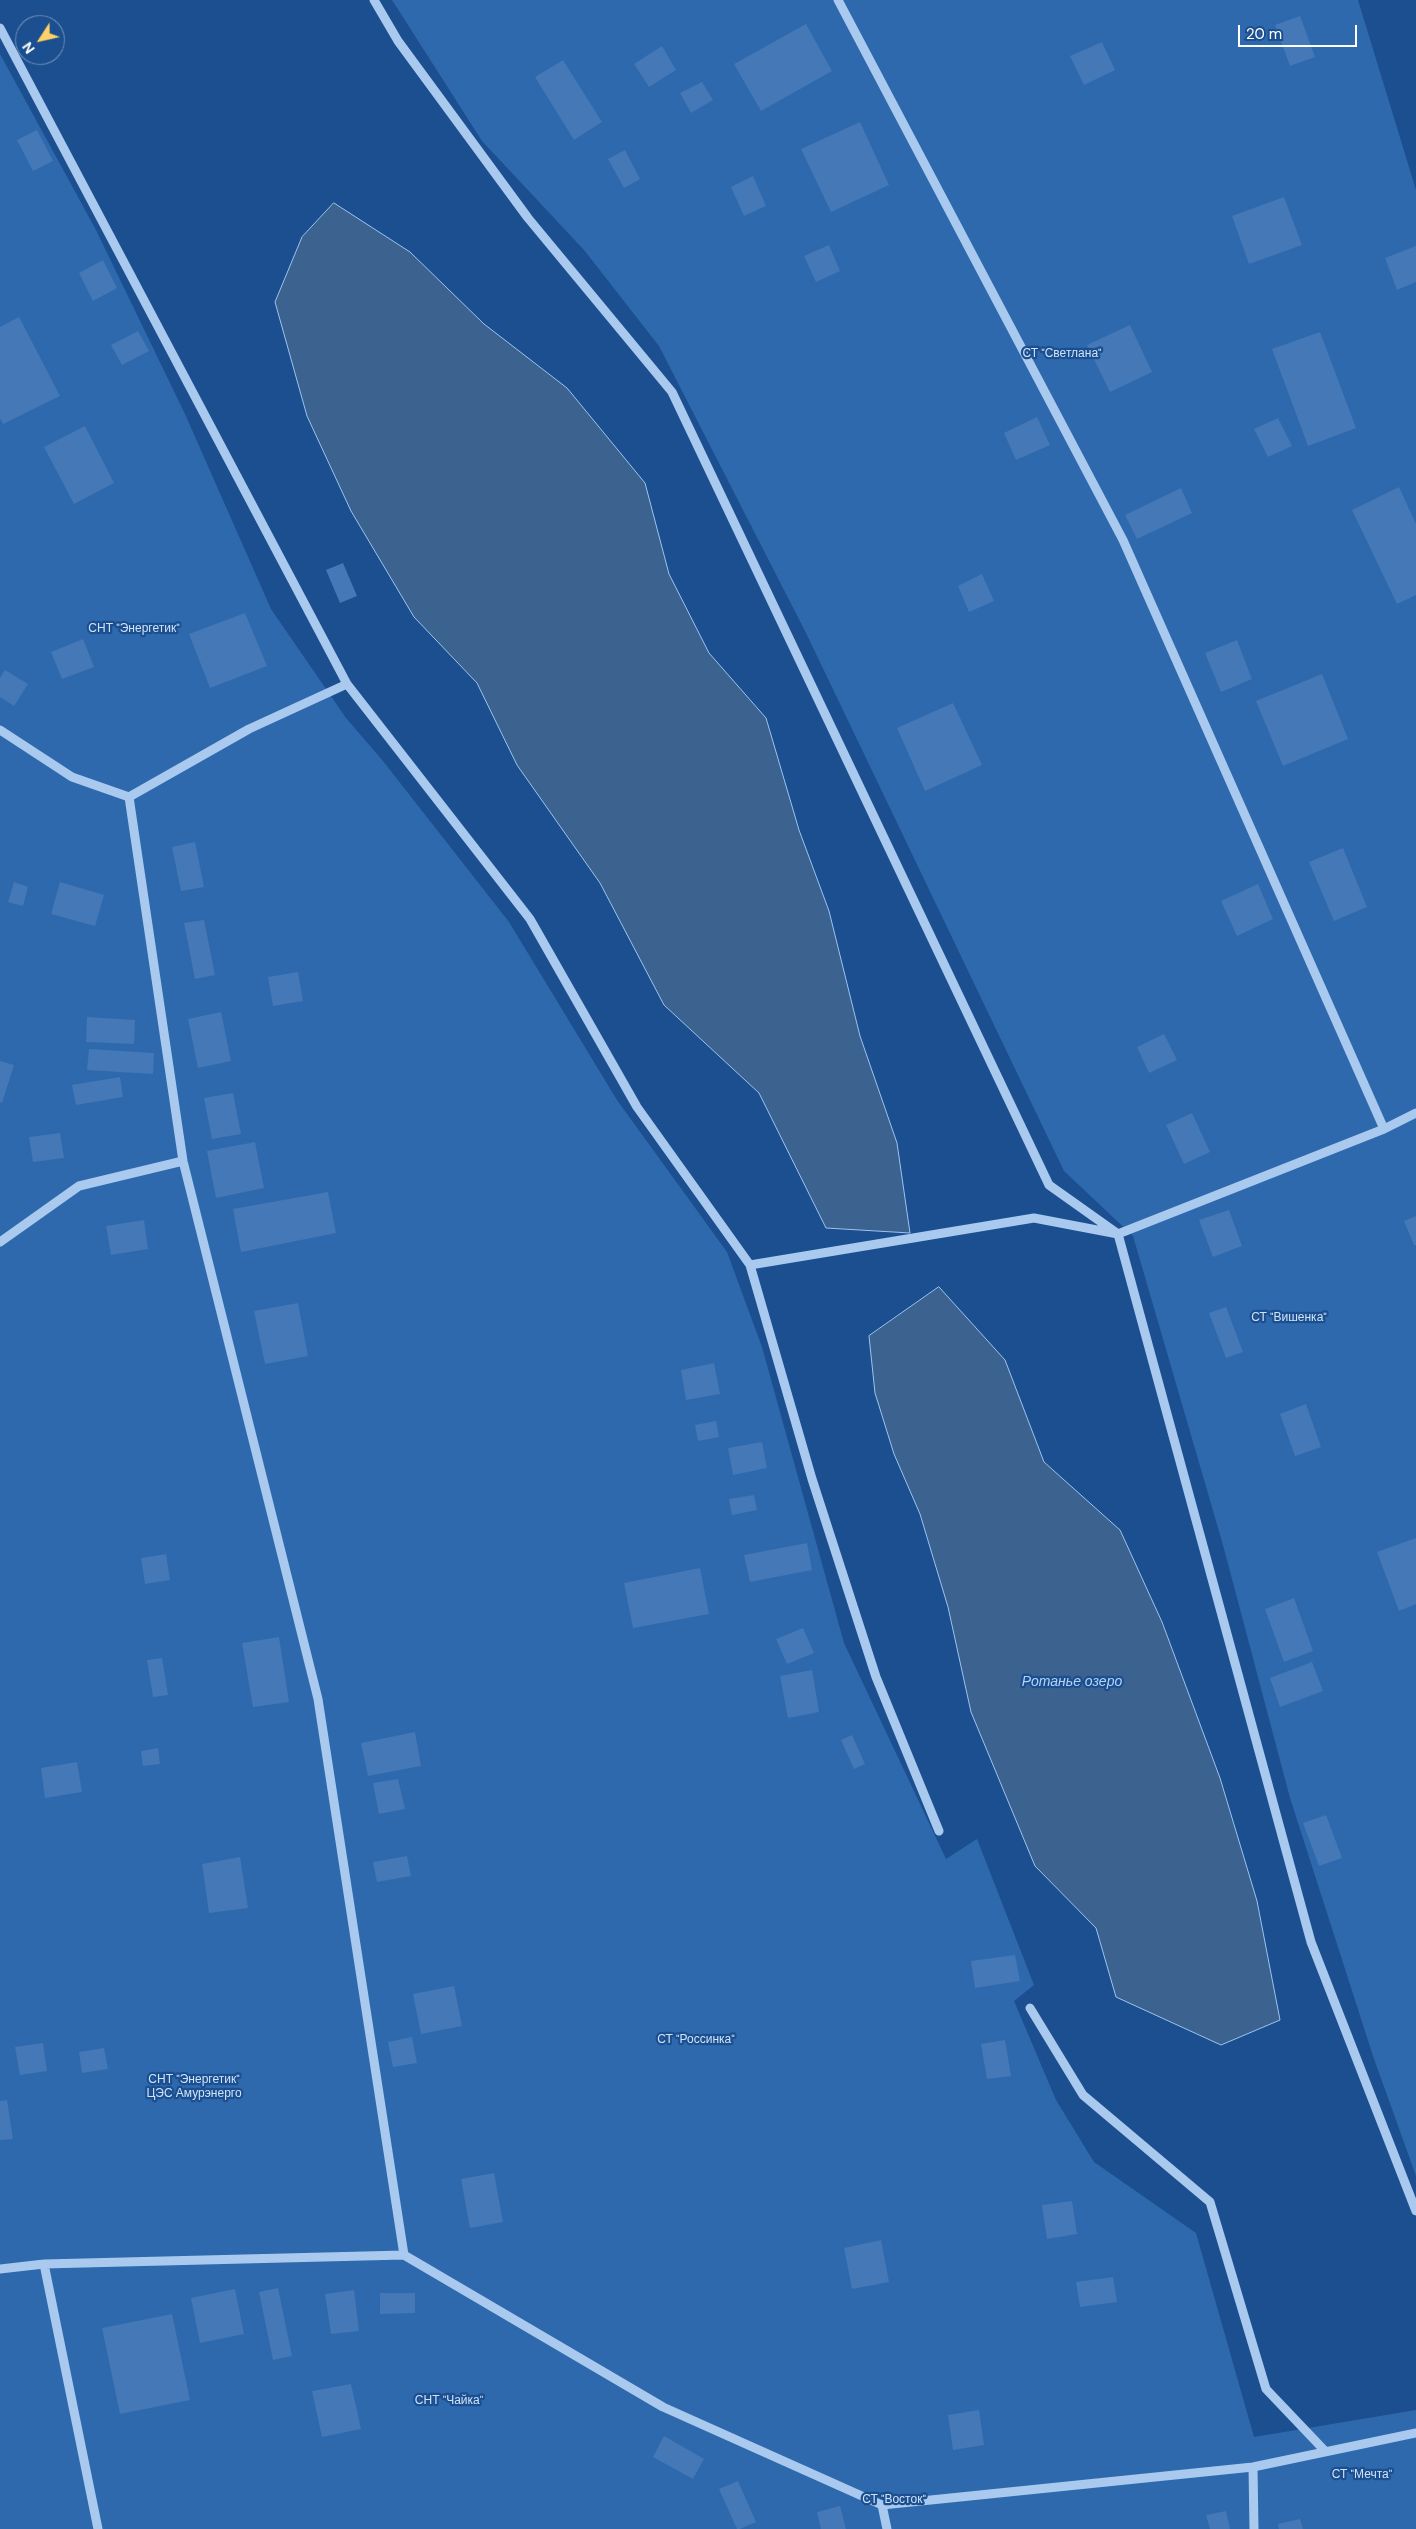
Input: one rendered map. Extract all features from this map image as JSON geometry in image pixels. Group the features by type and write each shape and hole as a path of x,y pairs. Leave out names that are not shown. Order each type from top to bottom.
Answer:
{"street":[{"path":"374,0 398,41 528,218 672,392 1049,1185 1118,1234 1311,1942 1416,2211"},
{"path":"838,0 1123,540 1384,1129"},
{"path":"0,28 346,684 530,918 636,1107 750,1265 812,1479 876,1677 939,1831"},
{"path":"0,730 72,777 129,797 249,729 346,684"},
{"path":"129,797 183,1161 318,1699 404,2255"},
{"path":"750,1265 1034,1218 1118,1234 1384,1129 1416,1113"},
{"path":"0,1242 79,1186 183,1161"},
{"path":"1030,2008 1083,2095 1210,2202 1266,2389 1325,2451"},
{"path":"0,2269 44,2264 404,2255 663,2407 882,2505 1253,2467 1416,2433"},
{"path":"44,2264 98,2529"},
{"path":"1253,2467 1254,2529"},
{"path":"882,2505 887,2529"}],"green space":[{"name":"СТ \"Светлана\"","path":"392,0 1358,0 1416,190 1416,2176 1373,2056 1290,1798 1223,1545 1133,1236 1064,1171 806,633 659,346 584,250 482,141"},
{"path":"0,54 96,230 185,414 271,609 346,718 383,761 509,922 617,1100 727,1252 762,1347 844,1643 946,1859 977,1839 1034,1985 1014,2001 1056,2100 1094,2162 1196,2233 1254,2437 1416,2410 1416,2529 0,2529"}],"water":[{"path":"334,203 410,252 484,324 567,388 645,483 669,574 709,653 766,718 799,830 829,911 860,1036 897,1143 910,1233 826,1228 759,1093 664,1005 600,883 517,765 477,683 414,617 351,511 307,416 275,302 302,237"},
{"name":"Ротанье озеро","path":"939,1287 1005,1360 1044,1462 1120,1530 1162,1622 1220,1778 1257,1901 1280,2020 1221,2045 1116,1997 1096,1928 1035,1866 971,1712 948,1607 920,1514 894,1454 875,1393 869,1336"}],"building":[{"path":"1300,16 1315,57 1290,66 1275,25"},
{"path":"806,24 832,71 761,111 734,64"},
{"path":"1102,42 1115,70 1084,85 1070,56"},
{"path":"662,46 676,70 649,87 634,64"},
{"path":"563,60 602,122 574,140 535,77"},
{"path":"702,82 713,100 691,113 680,93"},
{"path":"860,122 889,185 831,212 801,149"},
{"path":"37,130 53,161 33,171 17,140"},
{"path":"625,150 640,179 624,188 608,159"},
{"path":"753,176 766,206 744,216 731,187"},
{"path":"1284,197 1302,245 1249,264 1232,216"},
{"path":"829,245 840,271 816,282 804,256"},
{"path":"1416,246 1416,282 1397,290 1385,258"},
{"path":"103,260 117,288 93,301 79,273"},
{"path":"19,317 60,396 3,424 0,418 0,327"},
{"path":"1130,325 1152,372 1110,392 1087,345"},
{"path":"138,331 149,351 122,365 111,345"},
{"path":"1320,332 1356,428 1308,446 1272,349"},
{"path":"1037,417 1050,445 1016,460 1004,433"},
{"path":"1278,418 1292,446 1268,457 1254,429"},
{"path":"85,426 114,483 74,504 44,447"},
{"path":"1399,487 1416,524 1416,595 1397,604 1352,510"},
{"path":"1181,488 1192,513 1137,539 1125,515"},
{"path":"343,563 357,596 340,603 326,570"},
{"path":"982,574 994,601 969,612 958,586"},
{"path":"245,613 267,666 210,688 189,634"},
{"path":"83,639 94,667 62,679 51,652"},
{"path":"1237,640 1252,679 1221,692 1205,653"},
{"path":"5,670 28,684 14,706 0,697 0,678"},
{"path":"1322,674 1348,739 1283,766 1256,701"},
{"path":"953,703 982,765 925,791 897,728"},
{"path":"195,842 204,887 181,891 172,847"},
{"path":"1343,848 1367,907 1334,921 1309,862"},
{"path":"14,882 28,887 23,906 8,902"},
{"path":"60,882 104,895 95,926 51,914"},
{"path":"1258,884 1273,919 1237,936 1221,901"},
{"path":"204,920 215,975 195,979 184,923"},
{"path":"298,972 303,1001 273,1006 268,977"},
{"path":"221,1012 231,1061 198,1068 188,1019"},
{"path":"87,1017 135,1020 134,1044 86,1042"},
{"path":"1164,1034 1177,1060 1149,1073 1137,1047"},
{"path":"89,1049 154,1053 153,1074 87,1070"},
{"path":"0,1061 14,1065 2,1103 0,1102"},
{"path":"120,1077 123,1097 76,1105 72,1085"},
{"path":"233,1093 241,1134 212,1139 204,1098"},
{"path":"1192,1113 1210,1152 1184,1164 1166,1125"},
{"path":"60,1133 64,1158 33,1162 29,1137"},
{"path":"255,1142 264,1188 216,1198 207,1151"},
{"path":"328,1192 336,1233 241,1252 233,1209"},
{"path":"1229,1210 1242,1246 1213,1257 1199,1220"},
{"path":"1416,1216 1416,1245 1414,1245 1404,1221"},
{"path":"144,1220 148,1249 111,1255 106,1226"},
{"path":"298,1303 308,1356 265,1364 254,1311"},
{"path":"1226,1307 1243,1352 1226,1358 1209,1313"},
{"path":"714,1363 720,1394 686,1400 681,1370"},
{"path":"1306,1404 1321,1447 1295,1456 1280,1414"},
{"path":"716,1421 719,1437 698,1441 695,1425"},
{"path":"762,1442 767,1468 733,1475 728,1448"},
{"path":"754,1495 757,1510 732,1515 729,1499"},
{"path":"1416,1538 1416,1604 1399,1611 1377,1552"},
{"path":"807,1543 812,1570 750,1582 744,1555"},
{"path":"166,1554 170,1580 145,1584 141,1558"},
{"path":"700,1568 709,1614 633,1628 624,1583"},
{"path":"1294,1598 1313,1651 1284,1662 1265,1609"},
{"path":"803,1628 814,1653 787,1664 776,1639"},
{"path":"279,1637 289,1702 253,1707 242,1643"},
{"path":"162,1658 168,1695 153,1697 147,1660"},
{"path":"1312,1662 1323,1691 1280,1707 1270,1678"},
{"path":"812,1670 819,1712 788,1718 780,1676"},
{"path":"415,1732 421,1766 368,1776 361,1743"},
{"path":"852,1735 865,1764 854,1769 841,1740"},
{"path":"158,1748 160,1764 143,1766 141,1751"},
{"path":"77,1762 82,1792 45,1798 41,1768"},
{"path":"398,1779 405,1809 379,1814 373,1783"},
{"path":"1326,1815 1342,1858 1319,1866 1303,1823"},
{"path":"407,1856 411,1876 377,1882 373,1862"},
{"path":"240,1857 248,1908 209,1913 202,1864"},
{"path":"1015,1955 1020,1981 975,1988 971,1961"},
{"path":"454,1986 462,2026 421,2034 413,1994"},
{"path":"412,2037 417,2063 393,2067 388,2042"},
{"path":"1005,2040 1011,2076 987,2079 981,2044"},
{"path":"43,2043 47,2071 20,2075 15,2047"},
{"path":"104,2048 108,2069 82,2073 79,2052"},
{"path":"7,2100 13,2139 0,2140 0,2101"},
{"path":"494,2173 503,2222 470,2228 461,2179"},
{"path":"1072,2201 1077,2234 1047,2239 1042,2205"},
{"path":"881,2240 889,2282 852,2289 844,2248"},
{"path":"1113,2277 1117,2302 1080,2307 1076,2282"},
{"path":"278,2288 292,2356 273,2360 259,2292"},
{"path":"235,2289 244,2334 200,2343 191,2298"},
{"path":"354,2290 359,2331 331,2334 325,2294"},
{"path":"380,2293 415,2293 415,2313 380,2314"},
{"path":"172,2314 190,2400 120,2414 102,2328"},
{"path":"351,2384 361,2429 322,2437 312,2391"},
{"path":"979,2410 984,2445 953,2450 948,2415"},
{"path":"664,2436 704,2459 693,2479 653,2457"},
{"path":"738,2481 756,2522 740,2529 737,2529 719,2489"},
{"path":"840,2506 846,2529 821,2529 817,2512"},
{"path":"1226,2511 1230,2529 1210,2529 1206,2515"},
{"path":"1300,2519 1303,2529 1279,2529 1278,2524"}],"park label":[{"name":"СНТ \"Энергетик\"","path":"134,629"},
{"name":"СТ \"Вишенка\"","path":"1289,1318"},
{"name":"СТ \"Россинка\"","path":"696,2040"},
{"name":"СНТ \"Энергетик\" ЦЭС Амурэнерго","path":"194,2087"},
{"name":"СНТ \"Чайка\"","path":"449,2401"},
{"name":"СТ \"Мечта\"","path":"1362,2475"},
{"name":"СТ \"Восток\"","path":"894,2500"}]}
